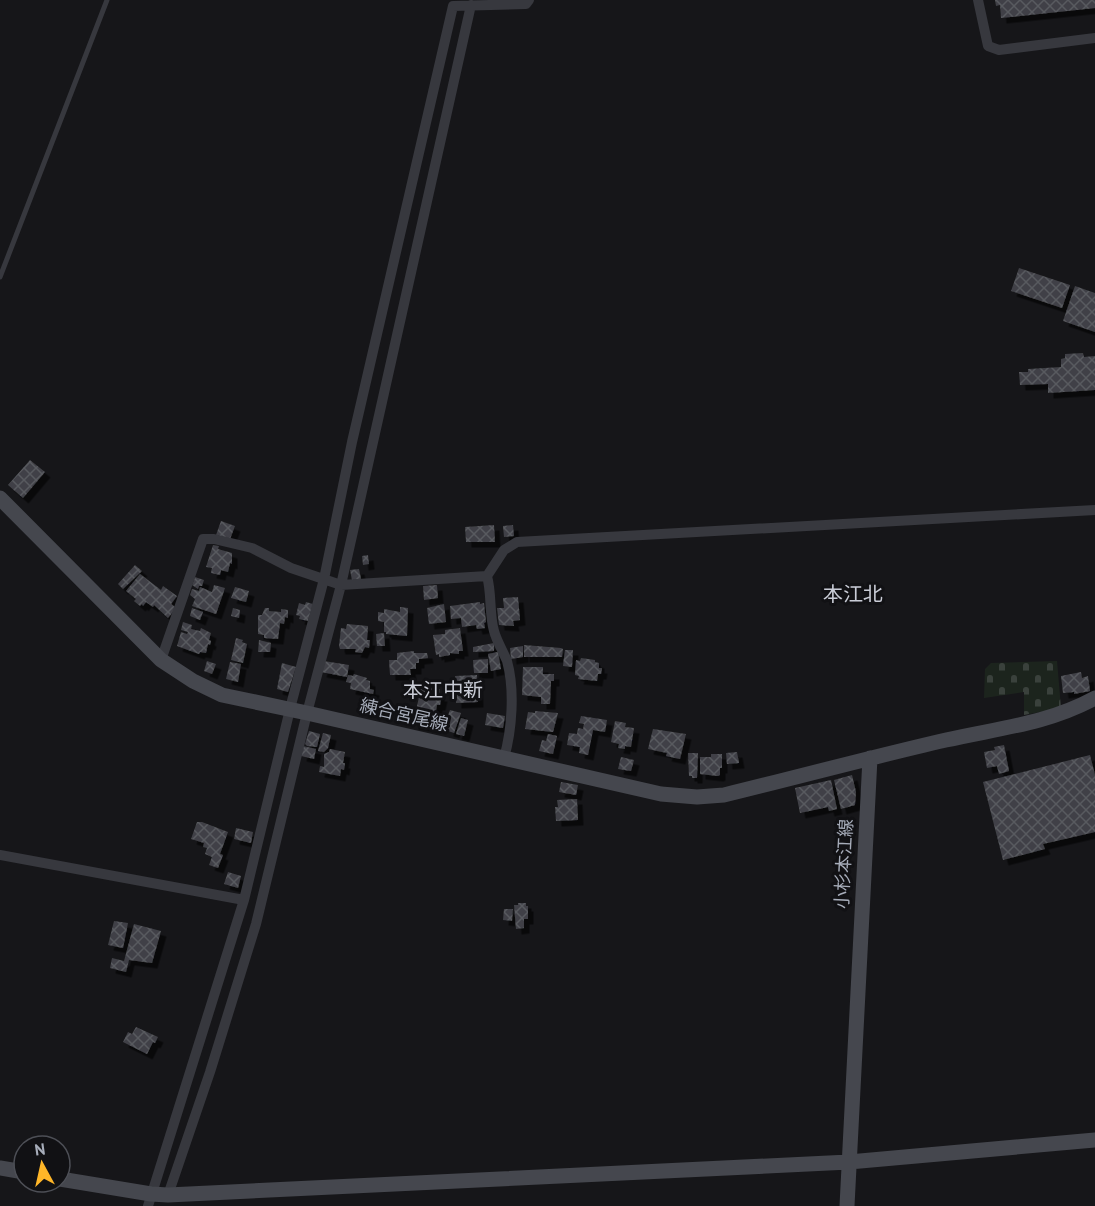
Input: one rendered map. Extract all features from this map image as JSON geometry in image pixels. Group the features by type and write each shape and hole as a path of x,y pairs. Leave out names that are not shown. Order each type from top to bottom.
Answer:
{"main road":[{"name":"練合宮尾線","path":"0,498 161,660 193,681 222,695 661,794 697,797 724,795 870,758"},
{"path":"870,758 1055,717 1095,698"},
{"name":"小杉本江線","path":"847,1206 870,758"},
{"path":"72,1182 150,1200 168,1195 849,1162 1095,1140"}],"street":[{"path":"150,1200 244,900 324,579 352,442 453,6 525,4 529,0"},
{"path":"978,0 988,46 999,50 1095,38"},
{"path":"168,1195 210,1072 256,924 307,713 341,585 471,5"},
{"path":"504,758 512,707 507,662 493,630 491,591 487,576 504,550 517,542 1095,510"},
{"path":"161,660 203,539 214,539 252,548 291,568 341,585 487,576"},
{"path":"0,855 244,900"}],"lane":[{"path":"0,277 107,0"}],"green space":[{"path":"1057,661 1061,708 1024,715 1024,692 984,698 985,669 991,663"}],"building":[{"path":"995,0 1095,0 1095,8 1001,18 1000,5 996,6"},
{"path":"1019,268 1070,285 1062,308 1011,291"},
{"path":"1075,286 1095,293 1095,332 1063,321"},
{"path":"1083,353 1084,357 1095,356 1095,390 1048,393 1048,384 1020,385 1019,372 1028,372 1028,369 1061,367 1061,359 1065,358 1065,354"},
{"path":"30,460 45,472 23,498 8,485"},
{"path":"221,521 235,526 230,539 216,535"},
{"path":"494,525 495,542 466,542 465,527"},
{"path":"513,525 514,536 504,537 503,526"},
{"path":"213,545 232,553 232,564 230,563 228,572 221,570 220,575 211,573 212,568 206,567"},
{"path":"368,555 369,564 363,565 362,556"},
{"path":"135,565 142,571 123,589 118,584"},
{"path":"359,569 361,579 352,580 350,570"},
{"path":"140,574 161,590 163,586 177,596 171,604 176,608 168,618 154,605 153,607 146,602 140,606 134,601 136,599 126,591"},
{"path":"195,577 204,580 198,589 192,585"},
{"path":"214,585 225,588 216,614 192,606 195,599 190,595 192,589 199,591 200,587 212,592"},
{"path":"437,585 438,598 424,600 423,586"},
{"path":"235,587 249,591 246,602 231,598"},
{"path":"518,597 520,620 513,621 514,626 499,625 497,608 504,608 503,598"},
{"path":"306,602 313,604 308,621 299,619 300,616 296,615 299,603 305,605"},
{"path":"480,602 480,604 484,603 485,628 477,629 476,625 462,627 461,618 451,619 450,606"},
{"path":"444,604 446,622 429,624 427,608"},
{"path":"400,607 408,608 407,636 386,634 384,622 378,621 378,612 384,613 384,609 400,612"},
{"path":"192,608 203,612 200,620 190,616"},
{"path":"233,608 240,610 239,618 231,616"},
{"path":"265,608 269,608 269,611 288,610 288,618 285,617 284,624 280,623 278,639 264,638 264,635 258,634 258,615 262,615"},
{"path":"183,622 192,625 191,629 200,631 201,628 211,633 210,645 208,644 206,653 200,652 199,654 177,646 181,632 187,634 188,632 181,630"},
{"path":"347,624 368,626 369,648 365,647 362,653 355,652 356,649 340,649 341,628 346,629"},
{"path":"460,628 463,651 459,651 459,654 450,653 450,655 439,657 439,654 436,655 433,635 445,634 445,630"},
{"path":"384,633 385,646 377,646 376,634"},
{"path":"236,638 247,644 243,663 231,660"},
{"path":"259,640 271,643 270,652 258,652"},
{"path":"494,643 494,651 473,652 473,647"},
{"path":"524,645 561,648 563,649 562,657 524,657"},
{"path":"523,646 523,657 511,659 510,648"},
{"path":"565,650 573,650 572,667 563,666"},
{"path":"414,651 414,653 427,653 428,658 419,659 416,669 410,669 411,675 390,675 389,660 397,660 397,653"},
{"path":"498,652 501,669 491,671 488,654"},
{"path":"581,658 595,660 599,663 599,668 602,668 597,681 578,679 579,676 575,675 576,660 580,661"},
{"path":"488,659 488,673 474,673 473,660"},
{"path":"207,661 216,664 212,674 204,671"},
{"path":"324,661 349,665 347,677 321,672"},
{"path":"230,662 241,664 238,682 226,679"},
{"path":"282,663 296,667 288,692 277,689"},
{"path":"523,667 543,667 543,674 554,674 554,681 551,681 550,704 541,704 541,697 522,695"},
{"path":"1081,672 1082,678 1088,676 1090,691 1074,694 1074,692 1063,693 1061,676"},
{"path":"354,674 370,681 370,689 374,690 373,694 350,689 351,683 346,682 348,675 353,676"},
{"path":"477,675 478,702 456,703 455,676"},
{"path":"418,686 440,689 439,696 442,696 440,705 437,705 432,727 413,724 419,697 417,696"},
{"path":"450,710 461,713 454,733 448,731 450,719 447,718"},
{"path":"535,711 558,713 553,732 525,729 528,712 535,713"},
{"path":"487,713 505,716 503,728 485,725"},
{"path":"581,716 607,720 605,732 593,730 588,755 579,753 580,747 567,745 569,733 577,734 578,728 583,729 584,724 579,723"},
{"path":"461,718 468,720 464,736 456,734"},
{"path":"615,721 626,723 625,727 634,728 631,747 618,748 619,744 611,742"},
{"path":"653,729 686,734 680,759 666,756 667,753 648,749"},
{"path":"309,731 320,734 317,747 305,744"},
{"path":"323,733 331,735 328,748 324,752 318,751"},
{"path":"548,734 557,736 553,754 539,751 542,740 546,741"},
{"path":"1004,745 1009,771 999,774 997,766 987,768 984,752"},
{"path":"303,746 316,749 314,759 301,756"},
{"path":"330,749 345,752 344,770 341,769 340,776 319,772 320,766 324,767 324,754"},
{"path":"737,752 739,763 727,764 726,753"},
{"path":"688,753 698,753 697,778 689,776"},
{"path":"711,754 722,754 722,768 718,776 700,774 700,757 711,757"},
{"path":"1090,755 1095,775 1095,832 1043,844 1045,849 1003,860 983,782"},
{"path":"621,757 634,760 631,771 618,769"},
{"path":"852,775 856,792 855,805 841,809 834,780"},
{"path":"831,780 837,809 829,811 828,807 800,813 795,788"},
{"path":"561,782 578,785 576,795 559,792"},
{"path":"577,799 578,820 556,821 557,800"},
{"path":"197,822 228,832 220,854 223,855 218,868 209,865 212,857 205,854 207,848 203,847 204,843 191,839"},
{"path":"236,828 253,832 251,843 234,839"},
{"path":"228,872 241,876 238,888 224,884"},
{"path":"526,903 528,906 528,919 524,919 524,928 516,929 514,905"},
{"path":"504,909 513,909 512,921 503,920"},
{"path":"114,921 128,923 123,948 108,945"},
{"path":"134,924 161,931 152,963 129,960 126,972 110,968 112,958 124,961"},
{"path":"136,1027 158,1037 147,1054 123,1042 128,1032 132,1034"}],"district":[{"name":"本江北","path":"853,594"},
{"name":"本江中新","path":"443,690"}]}
